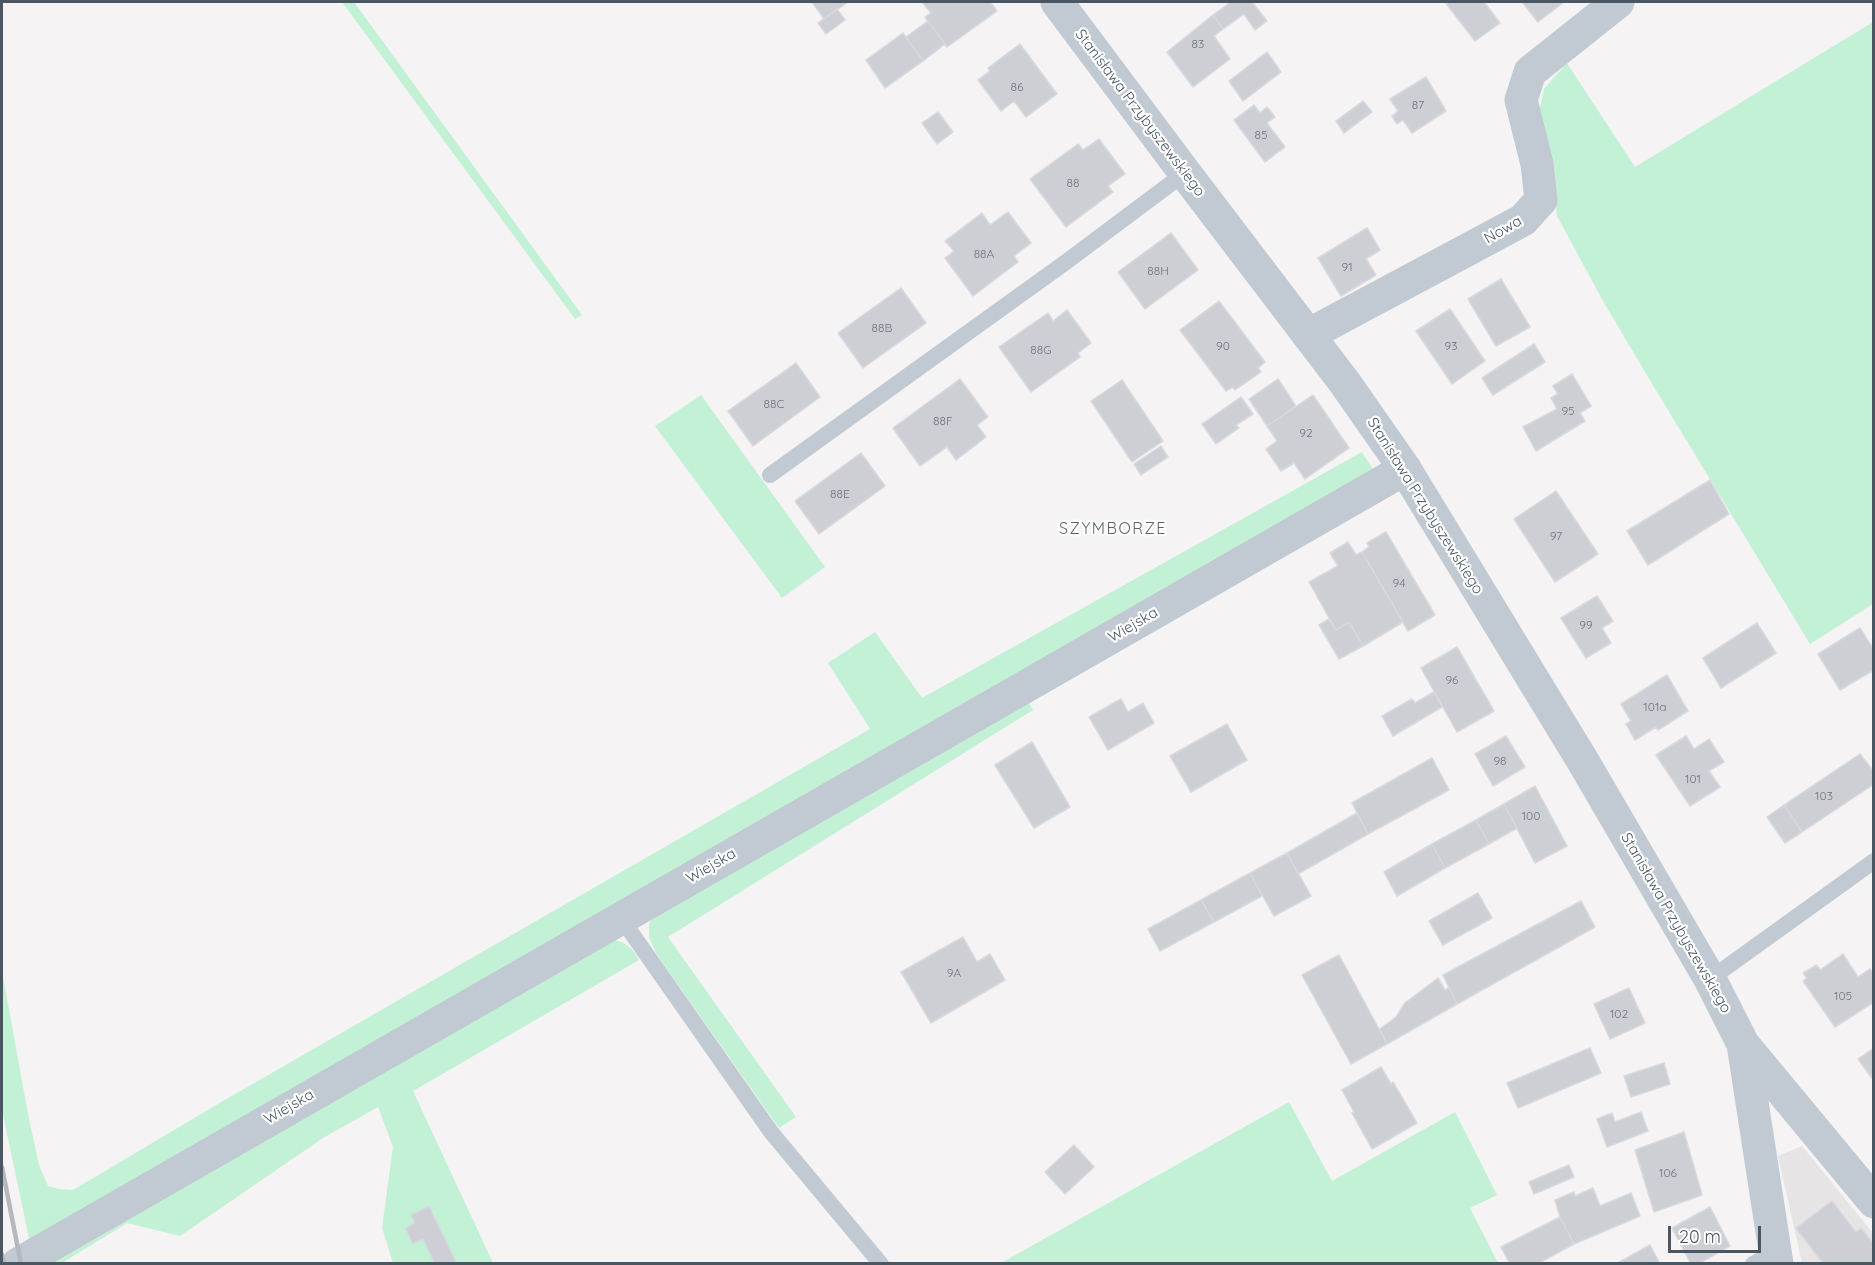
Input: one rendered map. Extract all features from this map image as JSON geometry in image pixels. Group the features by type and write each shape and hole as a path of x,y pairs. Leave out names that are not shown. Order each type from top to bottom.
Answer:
{"street":[{"name":"Stanisława Przybyszewskiego","path":"1057,2 1345,383 1405,469 1584,763 1710,979 1743,1044 1874,1202"},
{"name":"Nowa","path":"1308,335 1523,220 1529,214 1541,200 1537,164 1521,100 1530,72 1618,2"},
{"name":"Wiejska","path":"18,1263 1405,469"},
{"name":"Stanisława Przybyszewskiego","path":"1743,1044 1768,1260"}],"lane":[{"path":"770,475 1185,174"},
{"path":"1710,979 1874,861"},
{"path":"621,918 771,1132 881,1263"}],"shaded area":[{"path":"1802,1146 1873,1233 1873,1263 1802,1263 1778,1156"}],"green space":[{"path":"342,2 354,2 582,315 575,319"},
{"path":"1873,22 1873,604 1810,644 1603,301 1557,216 1554,185 1539,113 1544,89 1567,63 1635,167"},
{"path":"701,395 825,567 782,598 655,426"},
{"path":"1362,452 1374,471 30,1243 2,1110 2,971 39,1165 48,1186 73,1190 223,1101 870,729 828,663 875,632 922,698"},
{"path":"1026,698 1033,710 668,937 796,1117 779,1128 657,955 649,937 649,925 654,912"},
{"path":"612,940 622,942 632,949 639,960 413,1091 493,1263 393,1263 382,1228 393,1147 378,1107 323,1138 180,1236 127,1223 62,1263 37,1264"},
{"path":"1289,1102 1332,1181 1455,1112 1497,1195 1470,1208 1498,1263 1001,1263"}],"building":[{"path":"812,2 848,2 824,19"},
{"path":"922,2 990,2 997,11 947,47 925,17 931,13"},
{"path":"1231,2 1252,2 1267,21 1255,30 1244,14 1223,29 1213,15"},
{"path":"1445,2 1484,2 1500,23 1475,41"},
{"path":"1522,2 1564,2 1538,22"},
{"path":"837,9 845,20 826,34 818,23"},
{"path":"1213,15 1223,29 1214,36 1230,59 1193,87 1167,52"},
{"path":"928,21 945,44 923,61 906,37"},
{"path":"903,33 923,61 885,88 866,60"},
{"path":"1020,44 1057,94 1026,117 1014,101 1001,111 978,80 990,71 988,68"},
{"path":"1267,52 1281,72 1243,101 1229,81"},
{"path":"1426,77 1446,111 1412,133 1403,120 1397,124 1392,116 1398,111 1390,99"},
{"path":"1363,101 1372,112 1344,133 1336,121"},
{"path":"1254,105 1260,113 1267,107 1275,117 1267,123 1285,147 1265,162 1234,120"},
{"path":"938,112 953,132 937,144 922,123"},
{"path":"1099,139 1125,174 1108,186 1113,192 1066,227 1030,179 1078,144 1083,150"},
{"path":"1008,212 1031,243 1014,256 1018,262 973,296 945,258 954,251 945,241 982,213 990,225"},
{"path":"1367,228 1380,250 1366,259 1376,275 1341,296 1318,258"},
{"path":"1171,233 1198,270 1145,309 1118,272"},
{"path":"1501,279 1530,327 1496,346 1468,299"},
{"path":"901,288 926,323 863,368 838,333"},
{"path":"1219,301 1265,362 1258,368 1261,372 1235,390 1233,387 1226,391 1180,330"},
{"path":"1450,309 1485,361 1452,384 1416,331"},
{"path":"1067,310 1091,343 1078,353 1080,357 1031,392 999,347 1048,313 1053,321"},
{"path":"1534,344 1545,362 1493,395 1482,378"},
{"path":"796,363 820,397 753,446 728,411"},
{"path":"1572,374 1591,406 1580,413 1585,421 1536,451 1523,427 1557,409 1551,398 1558,394 1553,386"},
{"path":"960,379 988,417 977,425 986,437 956,460 947,447 920,466 893,428"},
{"path":"1278,379 1296,406 1267,426 1249,399"},
{"path":"1122,380 1163,441 1132,462 1091,401"},
{"path":"1313,395 1349,448 1305,479 1294,463 1281,471 1266,449 1277,441 1267,426"},
{"path":"1241,397 1253,414 1236,425 1239,428 1216,444 1202,424"},
{"path":"1161,446 1168,457 1141,475 1134,464"},
{"path":"861,453 885,486 819,534 795,501"},
{"path":"1710,480 1729,514 1648,565 1627,531"},
{"path":"1556,491 1598,554 1555,582 1514,519"},
{"path":"1386,532 1435,615 1408,631 1362,552 1369,547 1367,543"},
{"path":"1348,542 1356,555 1362,552 1403,622 1363,646 1349,622 1336,630 1309,582 1338,566 1330,553"},
{"path":"1597,596 1613,621 1602,628 1611,643 1586,658 1561,618"},
{"path":"1329,619 1336,630 1349,622 1363,646 1339,659 1319,625"},
{"path":"1757,623 1776,653 1721,688 1703,658"},
{"path":"1860,628 1874,650 1874,670 1840,690 1818,654"},
{"path":"1457,647 1494,711 1457,732 1421,668"},
{"path":"1667,675 1688,711 1658,730 1656,727 1635,740 1626,724 1631,721 1621,704"},
{"path":"1434,692 1442,707 1393,736 1382,716 1412,699 1415,703"},
{"path":"1121,699 1128,712 1143,703 1154,723 1108,750 1089,717"},
{"path":"1227,724 1247,760 1191,792 1170,756"},
{"path":"1506,736 1525,767 1493,786 1475,754"},
{"path":"1686,736 1694,749 1709,739 1724,762 1709,771 1720,787 1690,806 1656,755"},
{"path":"1032,742 1070,807 1034,828 995,765"},
{"path":"1860,754 1874,772 1874,784 1802,832 1784,805"},
{"path":"1432,758 1449,790 1368,834 1352,803"},
{"path":"1535,786 1567,846 1535,863 1504,804"},
{"path":"1504,804 1517,828 1489,844 1476,820"},
{"path":"1784,805 1802,832 1785,843 1767,817"},
{"path":"1357,813 1368,834 1298,874 1287,853"},
{"path":"1476,820 1489,844 1445,868 1432,844"},
{"path":"1432,844 1445,868 1397,896 1384,872"},
{"path":"1287,853 1311,896 1274,916 1250,873"},
{"path":"1250,873 1262,896 1214,922 1201,900"},
{"path":"1478,893 1492,918 1443,945 1429,921"},
{"path":"1201,900 1214,922 1160,951 1148,929"},
{"path":"1581,901 1595,927 1457,1004 1443,975"},
{"path":"963,937 977,962 990,954 1005,980 931,1023 901,972"},
{"path":"1843,954 1858,977 1870,969 1874,974 1874,1002 1835,1027 1803,981 1807,978 1803,973 1817,965 1820,970"},
{"path":"1339,955 1387,1044 1351,1064 1302,975"},
{"path":"1438,978 1445,990 1449,987 1457,1004 1387,1044 1380,1029 1396,1017 1405,1003"},
{"path":"1629,988 1645,1023 1610,1039 1594,1004"},
{"path":"1590,1048 1601,1073 1518,1108 1507,1083"},
{"path":"1874,1048 1874,1081 1858,1059"},
{"path":"1664,1063 1670,1084 1631,1097 1624,1076"},
{"path":"1381,1067 1391,1084 1393,1082 1417,1123 1372,1149 1342,1090"},
{"path":"1641,1112 1648,1131 1607,1147 1597,1119 1612,1113 1615,1122"},
{"path":"1684,1132 1702,1195 1654,1212 1635,1150"},
{"path":"1074,1145 1094,1167 1065,1194 1045,1172"},
{"path":"1569,1165 1574,1177 1534,1194 1529,1182"},
{"path":"1593,1188 1600,1206 1631,1193 1640,1216 1574,1244 1560,1217 1555,1200 1574,1192 1575,1196"},
{"path":"1832,1201 1856,1232 1861,1228 1874,1244 1874,1264 1820,1264 1822,1262 1796,1228"},
{"path":"429,1206 457,1264 435,1264 423,1239 413,1244 405,1228 415,1223 411,1215"},
{"path":"1710,1207 1730,1246 1698,1264 1691,1264 1672,1228"},
{"path":"1560,1217 1574,1244 1537,1264 1510,1264 1501,1247"},
{"path":"1650,1245 1660,1264 1616,1264"}],"railway":[{"path":"2,1167 21,1264"},
{"path":"2,1254 4,1264"}],"district":[{"name":"SZYMBORZE","path":"1113,529"}]}
